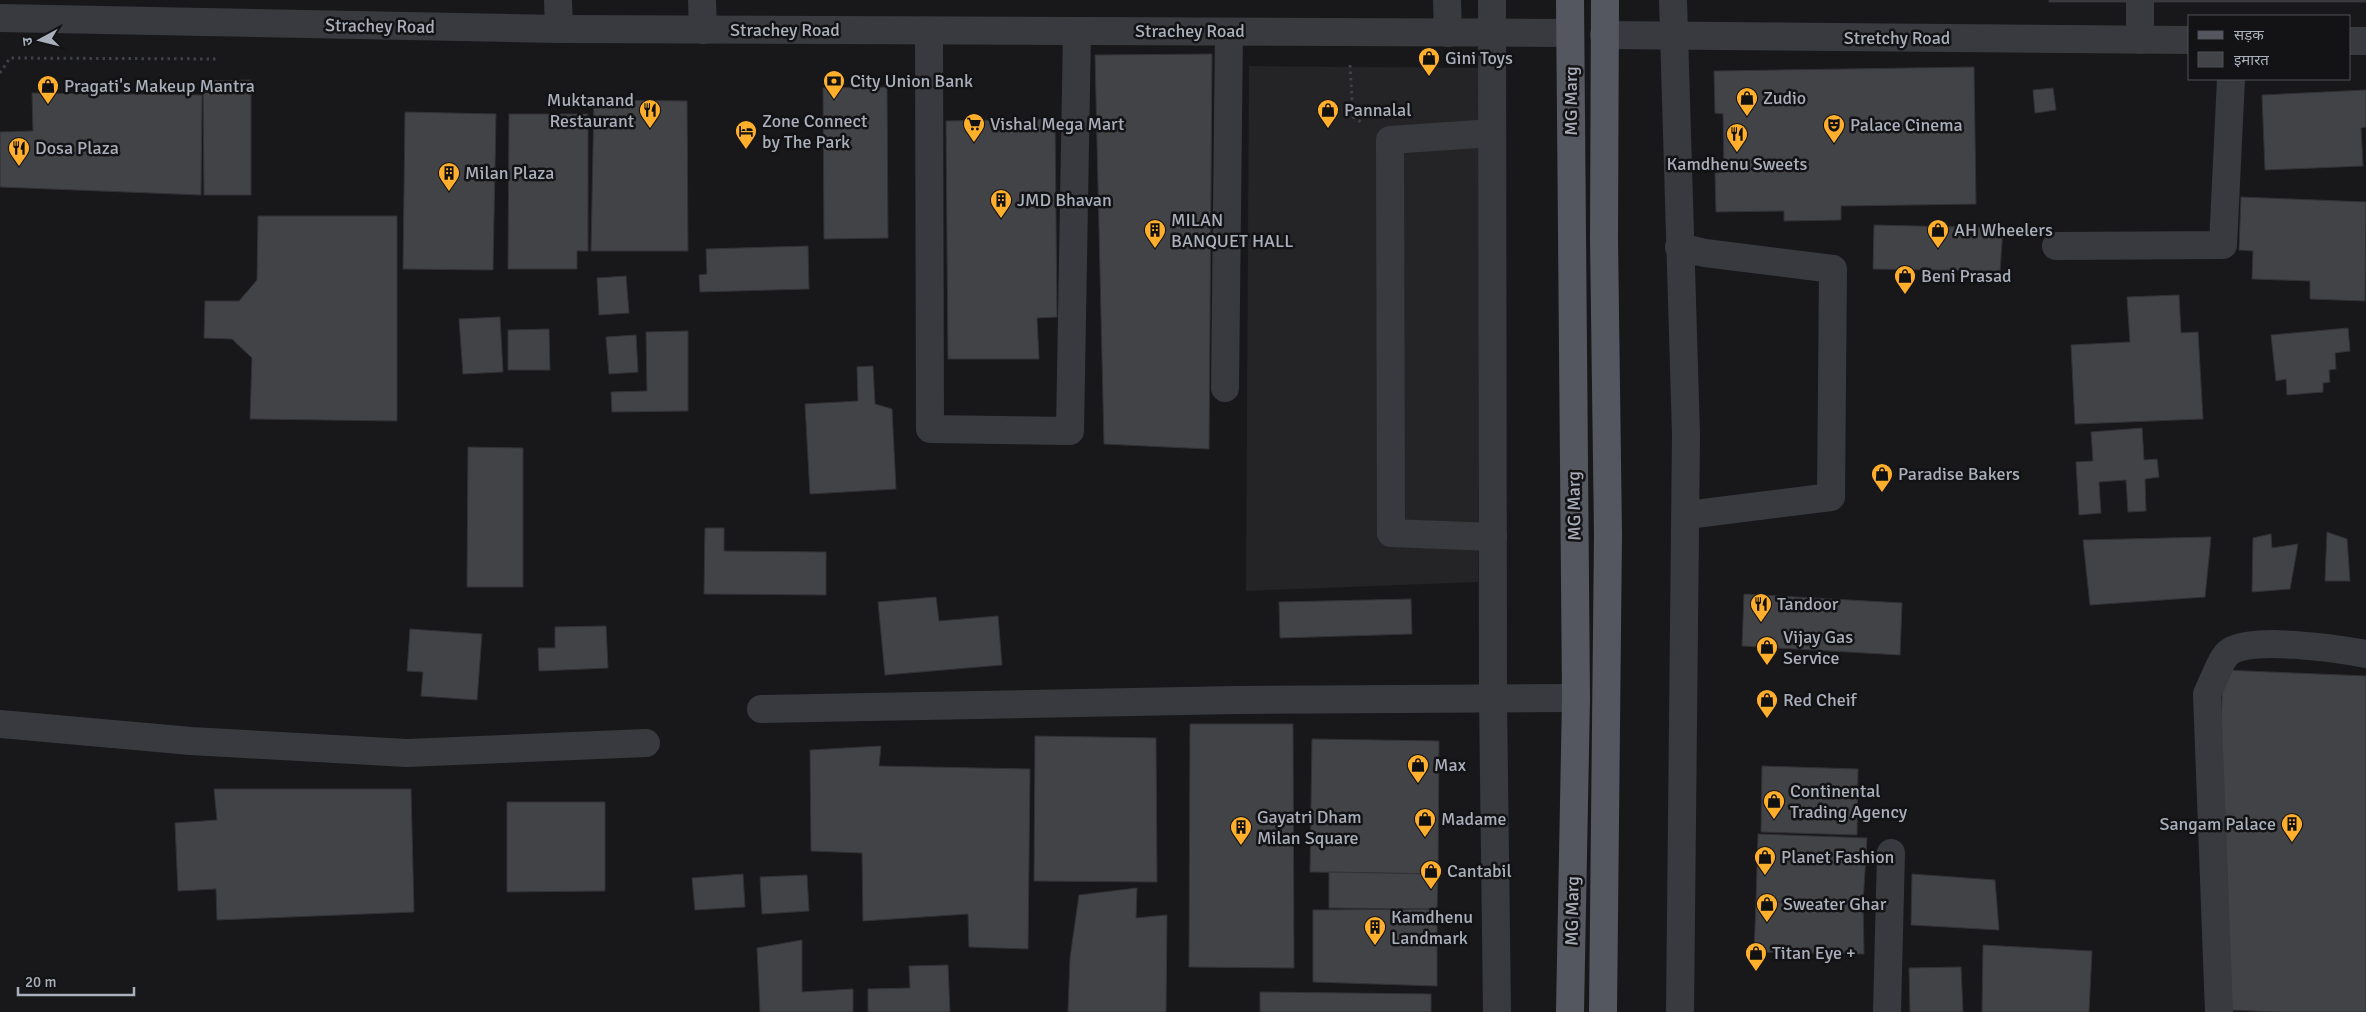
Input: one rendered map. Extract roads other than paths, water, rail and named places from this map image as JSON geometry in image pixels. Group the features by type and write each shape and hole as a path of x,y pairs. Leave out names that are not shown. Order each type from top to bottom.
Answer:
{"main road":[{"name":"MG Marg","path":"1570,0 1576,698 1570,1012"},
{"name":"MG Marg","path":"1604,0 1608,545 1604,1012"}],"street":[{"path":"558,0 558,29"},
{"path":"702,0 702,30"},
{"path":"1447,0 1448,33"},
{"path":"1492,0 1493,699 1497,1012"},
{"path":"1673,0 1687,515 1680,1012"},
{"path":"2140,0 2140,40"},
{"name":"Strachey Road","path":"0,18 558,29 1570,33"},
{"path":"929,31 930,429 1070,431 1077,31"},
{"path":"1225,388 1229,32"},
{"name":"Stretchy Road","path":"1604,35 2188,40"},
{"path":"2351,41 2366,41"},
{"path":"2056,246 2223,245 2231,80"},
{"path":"1492,132 1390,140 1391,533 1493,537"},
{"path":"1679,247 1705,253 1833,269 1831,497 1687,515"},
{"path":"2219,1012 2207,694 2228,653 2242,646 2317,646 2366,654"},
{"path":"761,708 1226,700 1576,698"},
{"path":"0,724 192,741 407,753 646,743"},
{"path":"1887,1012 1892,853"}],"place":[{"name":"Gini Toys","path":"1429,77"},
{"name":"City Union Bank","path":"834,100"},
{"name":"Pragati's Makeup Mantra","path":"48,105"},
{"name":"Zudio","path":"1747,117"},
{"name":"Muktanand Restaurant","path":"650,129"},
{"name":"Pannalal","path":"1328,129"},
{"name":"Vishal Mega Mart","path":"974,143"},
{"name":"Palace Cinema","path":"1834,144"},
{"name":"Zone Connect by The Park","path":"746,150"},
{"name":"Kamdhenu Sweets","path":"1737,153"},
{"name":"Dosa Plaza","path":"19,167"},
{"name":"Milan Plaza","path":"449,192"},
{"name":"JMD Bhavan","path":"1001,219"},
{"name":"MILAN BANQUET HALL","path":"1155,249"},
{"name":"AH Wheelers","path":"1938,249"},
{"name":"Beni Prasad","path":"1905,295"},
{"name":"Paradise Bakers","path":"1882,493"},
{"name":"Tandoor","path":"1761,623"},
{"name":"Vijay Gas Service","path":"1767,666"},
{"name":"Red Cheif","path":"1767,719"},
{"name":"Max","path":"1418,784"},
{"name":"Continental Trading Agency","path":"1774,820"},
{"name":"Madame","path":"1425,838"},
{"name":"Sangam Palace","path":"2292,843"},
{"name":"Gayatri Dham Milan Square","path":"1241,846"},
{"name":"Planet Fashion","path":"1765,876"},
{"name":"Cantabil","path":"1431,890"},
{"name":"Sweater Ghar","path":"1767,923"},
{"name":"Kamdhenu Landmark","path":"1375,946"},
{"name":"Titan Eye +","path":"1756,972"}]}
